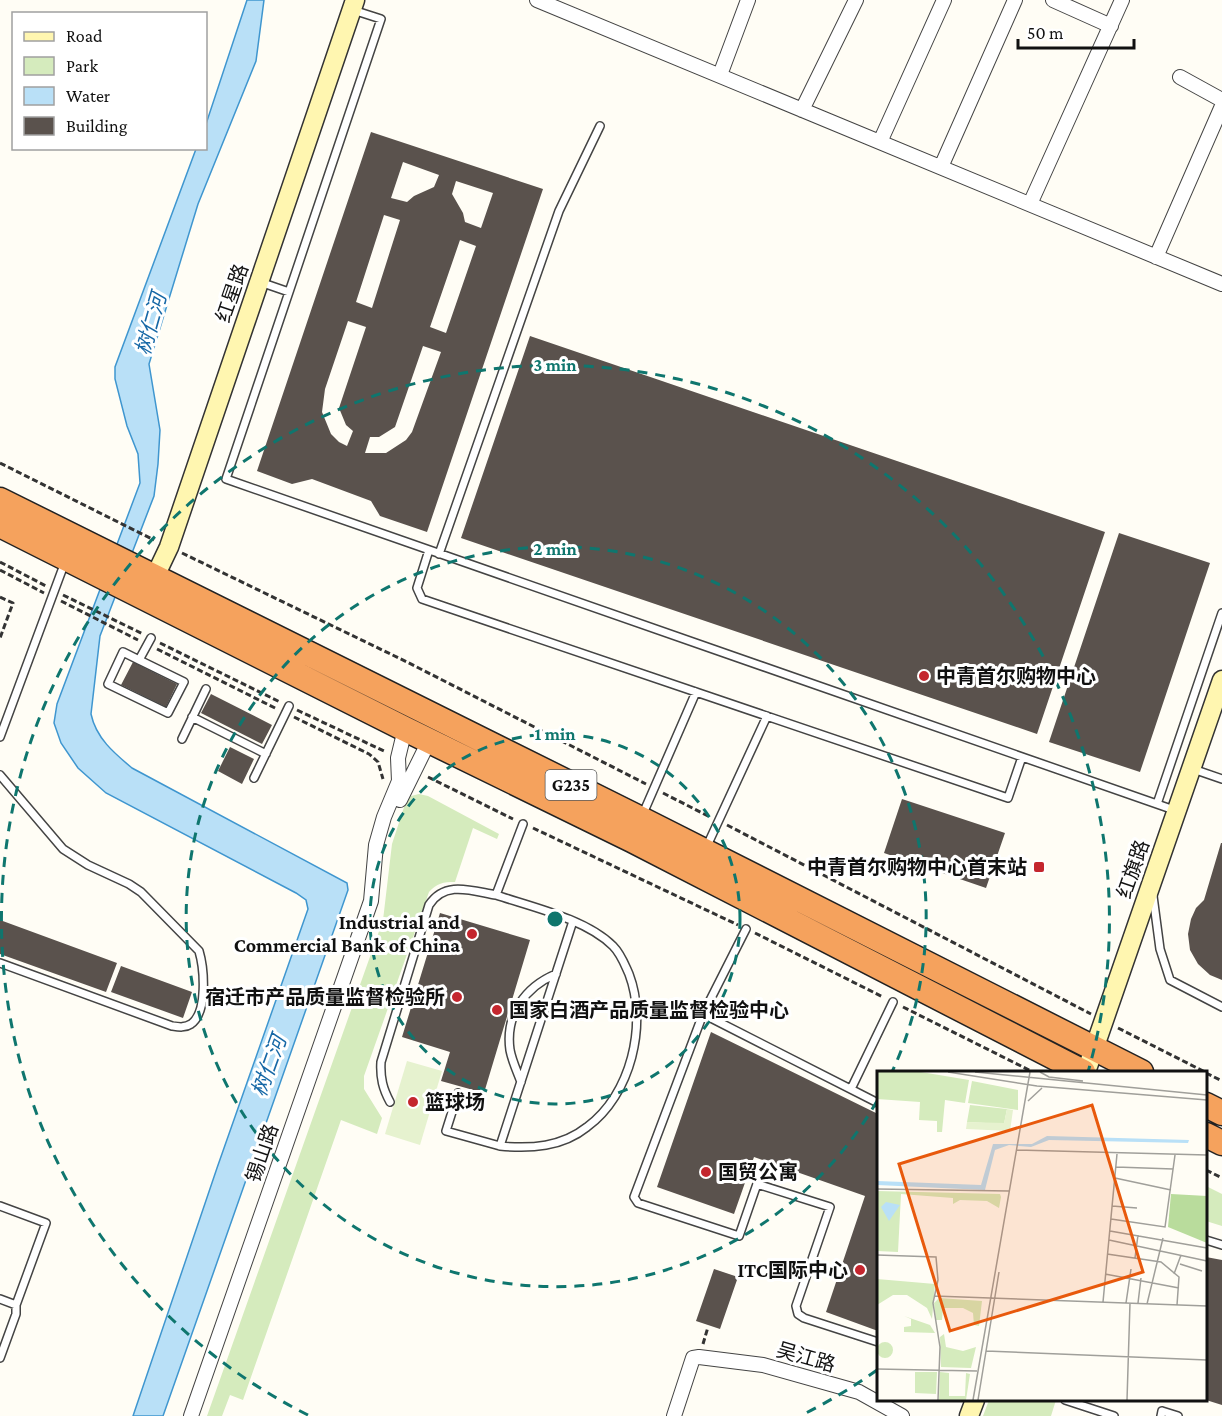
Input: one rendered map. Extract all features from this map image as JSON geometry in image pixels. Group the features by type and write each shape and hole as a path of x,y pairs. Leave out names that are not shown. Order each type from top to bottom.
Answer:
{"highway":[{"name":"G235","path":"0,500 150,588 405,729 636,830 704,852 1139,1071"},
{"name":"G235","path":"0,525 150,588 636,830 1082,1071"},
{"path":"1207,1106 1222,1113"},
{"path":"1207,1136 1222,1143"}],"street":[{"path":"538,0 1222,284"},
{"path":"720,75 748,0"},
{"path":"802,110 856,0"},
{"path":"880,142 944,0"},
{"path":"941,167 1015,0"},
{"path":"1053,0 1110,26"},
{"path":"1030,204 1122,0"},
{"name":"红星路","path":"150,588 169,547 353,5"},
{"path":"1180,77 1222,100"},
{"path":"1156,257 1222,106"},
{"name":"红旗路","path":"1084,1071 1104,1021 1222,680"},
{"name":"锡山路","path":"191,1416 371,900 376,845 384,817 399,781 398,758 405,729"},
{"name":"锡山路","path":"200,1416 380,903 384,852 390,821 429,741"},
{"name":"吴江路","path":"674,1416 693,1358 763,1365 859,1392 902,1416"},
{"path":"969,1416 975,1401"}],"lane":[{"path":"353,5 381,19 226,479 1177,811"},
{"path":"440,554 559,211 600,126"},
{"path":"260,282 289,291"},
{"path":"429,550 417,588 422,599 1008,798 1022,757"},
{"path":"0,737 68,554"},
{"path":"1156,804 1222,613"},
{"path":"139,660 149,641"},
{"path":"123,652 139,660 184,682 168,713 108,684 123,652"},
{"path":"182,739 206,689"},
{"path":"636,830 696,692"},
{"path":"254,778 288,710"},
{"path":"704,852 767,716"},
{"path":"192,717 266,754"},
{"path":"1191,769 1222,779"},
{"path":"0,775 63,849 88,865 141,892 199,951 203,962 203,979 199,1012 191,1024 183,1027 172,1026 0,963"},
{"path":"496,895 523,824"},
{"path":"1152,883 1160,949 1170,980 1222,1007"},
{"path":"390,1102 382,1086 381,1062 429,905 434,896 442,891 456,889 496,895 573,921 607,941 622,956 632,983 636,1005 636,1036 631,1062 619,1090 602,1114 589,1126 573,1137 538,1147 500,1146 446,1131 458,1093"},
{"path":"500,1146 573,921"},
{"path":"746,929 703,1014 634,1197 635,1201 739,1236 757,1184 830,1208 796,1306 798,1314 804,1318 877,1341"},
{"path":"521,1082 510,1052 512,1023 522,998 541,980 556,974"},
{"path":"850,1089 893,1002"},
{"path":"703,1014 877,1102"},
{"path":"0,1206 46,1223 16,1305 16,1314 0,1358"},
{"path":"1207,1240 1222,1245"},
{"path":"0,1299 16,1305"},
{"path":"1068,1401 1114,1416"},
{"path":"1161,1416 1162,1411 1178,1416"}],"path":[{"path":"0,463 407,662 1201,1071"},
{"path":"0,570 288,710 369,754 378,762 382,787"},
{"path":"0,597 13,603 0,638"},
{"path":"1207,1074 1222,1081"},
{"path":"1207,1170 1222,1178"}],"green space":[{"path":"419,794 428,796 499,834 497,839 473,828 455,882 440,884 429,892 364,1076 364,1089 382,1118 377,1134 341,1120 243,1400 230,1395 222,1416 207,1416 383,920 392,844 406,801 411,796"},
{"name":"篮球场","path":"407,1061 442,1071 420,1145 385,1134"},
{"path":"1207,1186 1222,1194 1222,1226 1207,1221"},
{"path":"989,1401 1056,1401 1051,1416 983,1416"}],"water":[{"name":"树仁河","path":"247,0 264,0 256,61 198,204 149,364 160,430 154,496 100,636 91,714 101,738 132,768 347,883 348,890 163,1416 133,1416 308,909 306,900 296,893 106,793 78,768 61,743 54,723 57,704 140,483 138,454 127,426 115,379 115,367 196,150 207,150 207,121"}],"building":[{"path":"371,132 543,189 427,532 380,516 371,501 312,479 292,484 257,471","holes":["403,162 439,175 434,187 414,196 407,202 391,198","456,181 493,193 481,228 465,222 463,213 452,194","384,215 400,220 372,308 356,302","460,240 476,246 446,333 430,327","348,321 366,327 339,408 346,425 353,431 347,446 331,434 322,412 325,389","423,346 441,352 412,432 406,440 386,453 365,453 370,437 379,437 395,427"]},
{"path":"530,336 1105,532 1037,734 461,538"},
{"path":"1119,533 1210,563 1140,772 1049,742"},
{"path":"133,662 177,684 166,707 121,685"},
{"path":"211,694 272,725 262,744 201,713"},
{"path":"230,747 254,759 242,784 218,771"},
{"path":"902,799 1005,833 986,888 884,853"},
{"path":"1221,843 1222,980 1210,975 1198,964 1190,950 1188,934 1196,908 1204,900"},
{"path":"440,913 530,940 484,1093 441,1081 450,1052 402,1037"},
{"path":"0,920 117,963 106,992 0,954"},
{"path":"121,966 192,992 183,1018 111,992"},
{"path":"711,1032 877,1114 877,1331 826,1312 865,1196 754,1157 734,1214 657,1187"},
{"path":"1207,1257 1222,1260 1222,1405 1207,1400"},
{"path":"714,1269 738,1277 720,1329 696,1321"}],"place":[{"name":"中青首尔购物中心","path":"924,676"},
{"name":"中青首尔购物中心首末站","path":"1039,867"},
{"name":"Industrial and Commercial Bank of China","path":"472,934"},
{"name":"宿迁市产品质量监督检验所","path":"457,997"},
{"name":"国家白酒产品质量监督检验中心","path":"497,1010"},
{"name":"篮球场","path":"413,1102"},
{"name":"国贸公寓","path":"706,1172"},
{"name":"ITC国际中心","path":"860,1270"}]}
